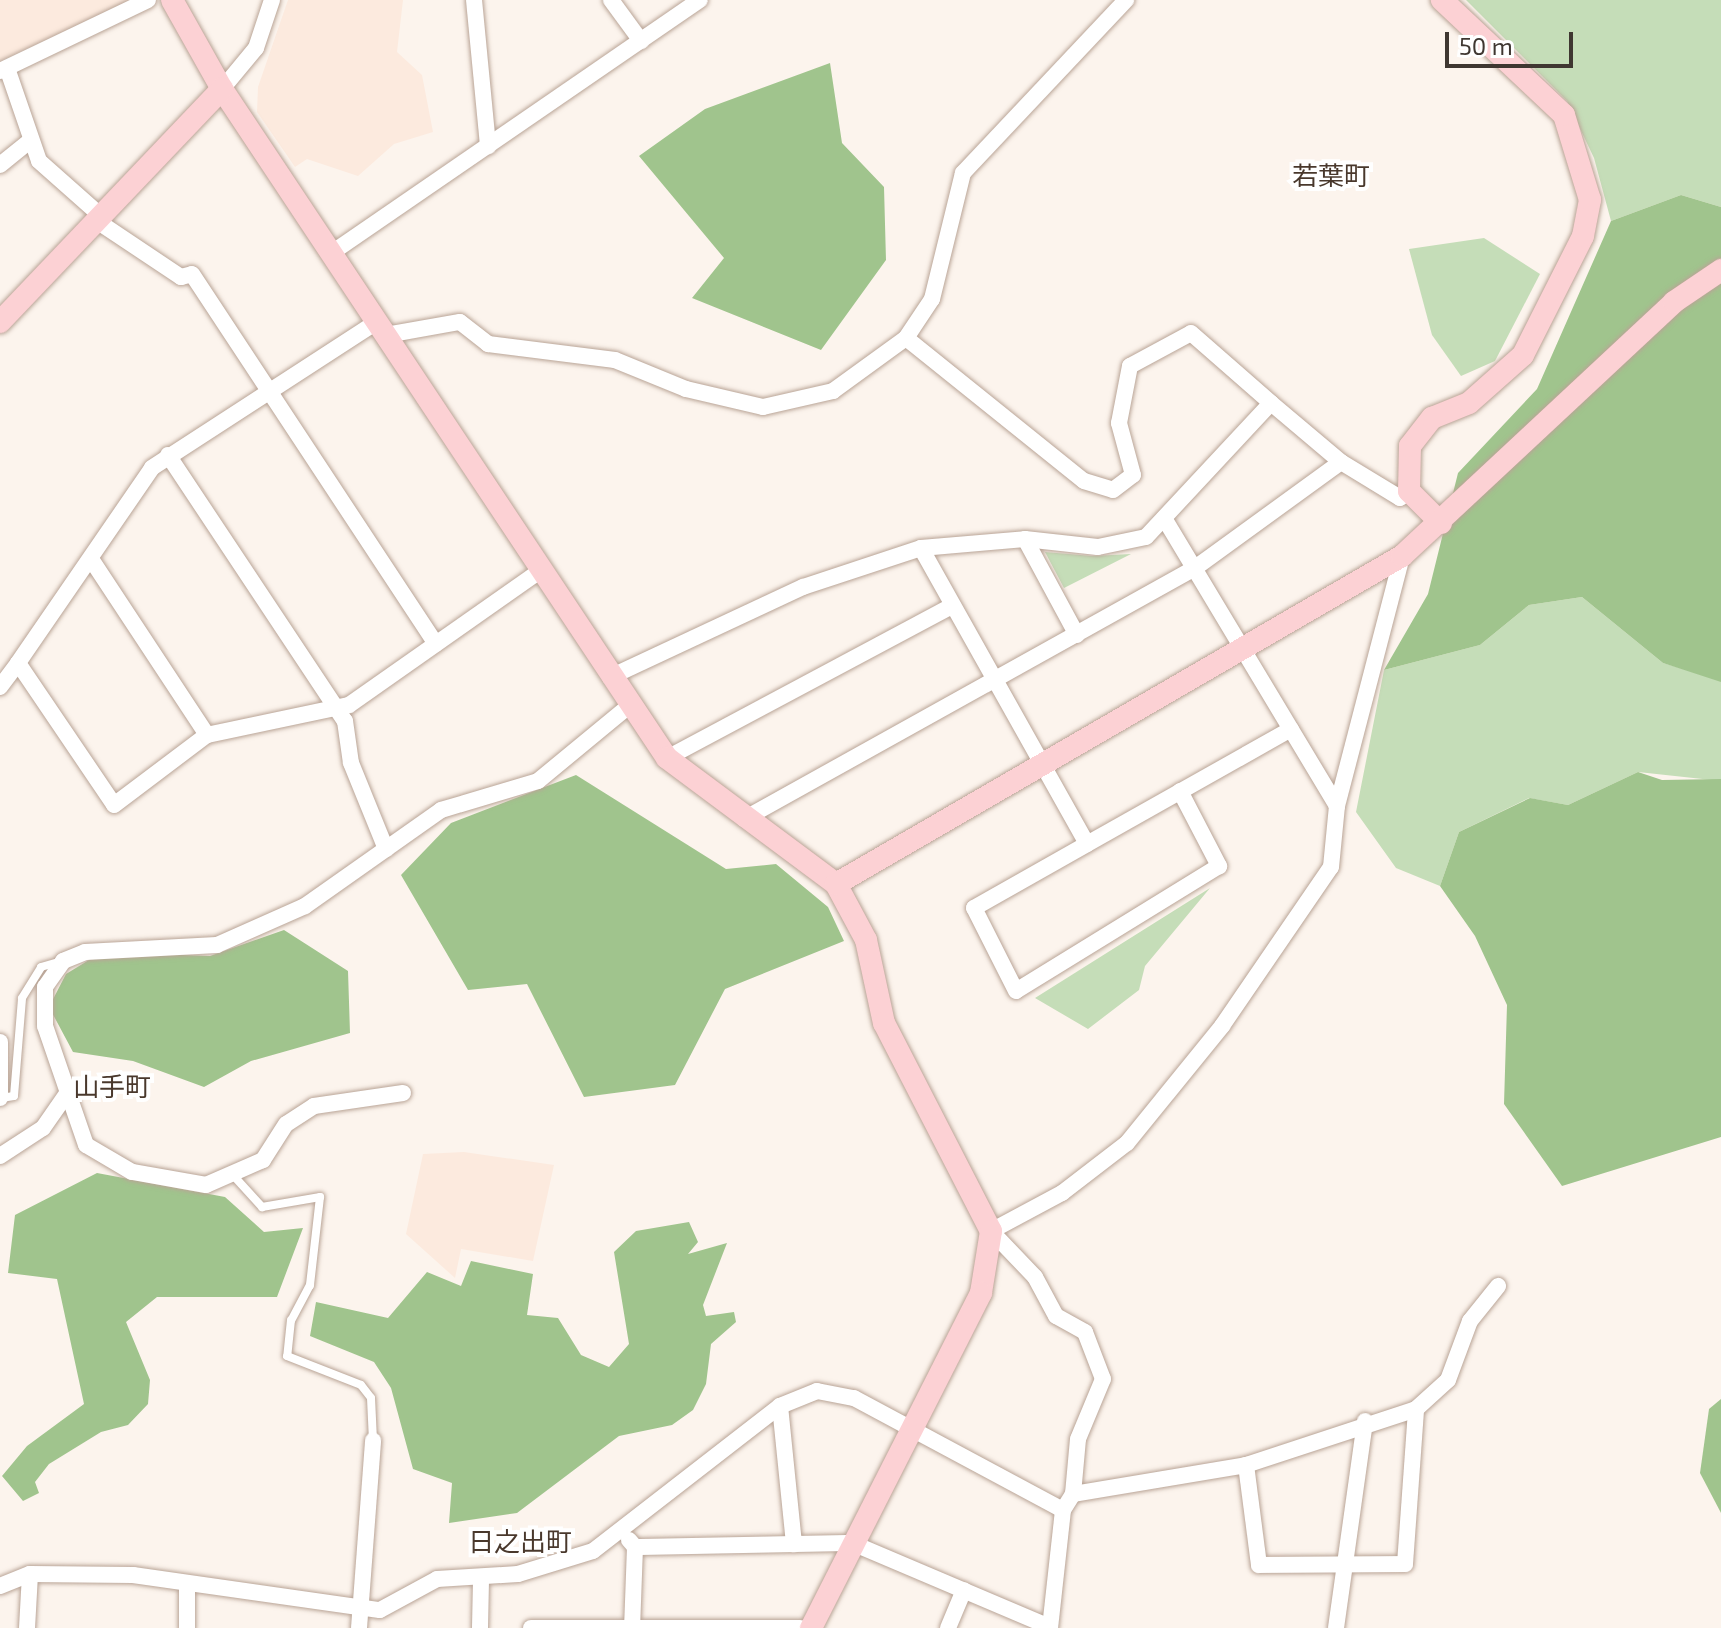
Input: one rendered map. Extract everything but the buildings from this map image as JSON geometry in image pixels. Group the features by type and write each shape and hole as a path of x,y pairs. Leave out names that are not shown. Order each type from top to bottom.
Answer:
{"street":[{"path":"148,0 3,70 28,142 39,161 99,218 181,277 192,274 266,393 436,644"},
{"path":"172,0 222,89 333,252 629,706 667,758 744,819 836,884 866,940 884,1023 991,1231 1035,1277 1056,1316 1085,1332 1103,1379 1078,1439 1073,1494 1063,1510 1050,1628 852,1543 635,1547"},
{"path":"0,322 222,89 256,48 272,0"},
{"path":"474,0 488,146"},
{"path":"611,0 641,41"},
{"path":"333,252 700,0"},
{"path":"0,687 168,455 266,393 382,328 460,322 488,344 615,360 686,389 763,407 833,391 906,338 932,299 963,173 1126,0"},
{"path":"1441,523 1409,491 1410,446 1432,418 1469,403 1523,355 1583,236 1590,200 1564,115 1442,0"},
{"path":"0,165 28,142"},
{"path":"836,884 1402,556 1441,523 1674,302 1721,270"},
{"path":"906,338 1084,481 1113,490 1133,475 1119,423 1130,366 1191,333 1341,462 1400,498 1409,491"},
{"path":"610,677 803,587 921,548 1025,539 1098,547 1146,537 1271,403"},
{"path":"168,455 339,710 355,777 386,849"},
{"path":"744,819 1195,568 1341,462"},
{"path":"1164,518 1240,650 1337,806"},
{"path":"1025,539 1077,635"},
{"path":"921,548 1087,844"},
{"path":"991,1231 1062,1193 1127,1143 1203,1050 1331,867 1337,806 1402,556"},
{"path":"91,559 207,735"},
{"path":"18,663 114,805 207,735 339,710 540,571"},
{"path":"667,758 952,606"},
{"path":"403,1093 314,1106 286,1124 263,1160 206,1185 101,1160 86,1145 66,1095 42,1006 63,961 104,947 217,945 305,906 441,810 538,781 629,706"},
{"path":"1180,791 1219,866 1016,991 974,908 1180,791 1291,729"},
{"path":"0,1042 0,1098"},
{"path":"0,1156 43,1128 66,1095"},
{"path":"811,1628 981,1293 991,1231"},
{"path":"1073,1494 1246,1465 1365,1421 1416,1409 1448,1380 1470,1321 1498,1286"},
{"path":"0,1586 30,1574 133,1575 187,1588 359,1603 380,1610 437,1579 481,1580 556,1564 622,1531 780,1406 817,1391 854,1398 1063,1510"},
{"path":"780,1406 794,1544"},
{"path":"1246,1465 1259,1565 1342,1569 1405,1564 1416,1409"},
{"path":"1336,1628 1365,1421"},
{"path":"359,1628 373,1441"},
{"path":"622,1531 635,1547 632,1626"},
{"path":"27,1628 30,1574"},
{"path":"480,1628 481,1580"},
{"path":"187,1588 187,1628"},
{"path":"948,1628 964,1590"},
{"path":"531,1628 800,1628"}],"lane":[{"path":"0,1098 14,1096 22,998 41,967 63,961"},
{"path":"232,1174 262,1207 320,1197 310,1285 291,1320 287,1356 361,1385 371,1398 373,1441"}],"shaded area":[{"path":"0,0 132,0 0,61"},
{"path":"288,0 403,0 397,52 422,75 433,132 394,144 358,176 307,159 295,167 257,112 258,87"},
{"path":"464,1152 554,1165 533,1261 461,1249 455,1278 406,1234 423,1154"}],"green space":[{"path":"1466,0 1721,0 1721,207 1681,195 1611,221 1594,158 1567,101"},
{"path":"830,63 842,143 884,187 886,260 821,350 692,298 724,258 639,156 705,109"},
{"path":"1681,195 1721,207 1721,682 1663,663 1582,597 1529,605 1480,645 1384,670 1428,594 1458,473 1537,389 1611,221"},
{"path":"1484,238 1540,274 1495,361 1461,376 1432,335 1409,249"},
{"path":"1045,552 1092,556 1131,554 1064,588"},
{"path":"1582,597 1663,663 1721,680 1721,781 1638,772 1568,805 1529,798 1459,832 1440,886 1396,868 1356,812 1384,670 1480,645 1529,605"},
{"path":"1638,772 1662,780 1721,779 1721,1137 1562,1186 1504,1104 1507,1005 1475,936 1440,886 1459,832 1530,798 1568,805"},
{"path":"576,775 726,869 776,864 828,907 844,941 725,989 675,1085 584,1097 527,984 468,990 401,875 451,823"},
{"path":"1210,888 1145,966 1139,990 1088,1029 1035,998"},
{"path":"284,930 348,971 350,1033 251,1061 204,1087 133,1061 73,1052 49,1007 66,974 102,952 210,956"},
{"path":"97,1173 225,1197 264,1232 303,1228 277,1297 157,1297 126,1322 150,1380 148,1404 128,1425 101,1432 49,1464 35,1482 39,1493 23,1501 2,1476 27,1446 84,1404 57,1279 8,1273 15,1215"},
{"path":"689,1222 698,1242 688,1254 727,1243 703,1305 706,1316 734,1312 736,1322 711,1344 706,1384 693,1410 672,1425 619,1436 517,1513 449,1523 452,1483 413,1469 391,1388 374,1362 310,1336 316,1302 388,1318 427,1272 461,1286 471,1261 533,1274 527,1315 558,1318 581,1355 609,1367 629,1344 614,1252 636,1231"},
{"path":"1721,1399 1721,1513 1700,1473 1709,1409"}],"district":[{"name":"若葉町","path":"1331,175"},
{"name":"山手町","path":"112,1086"},
{"name":"日之出町","path":"520,1541"}]}
